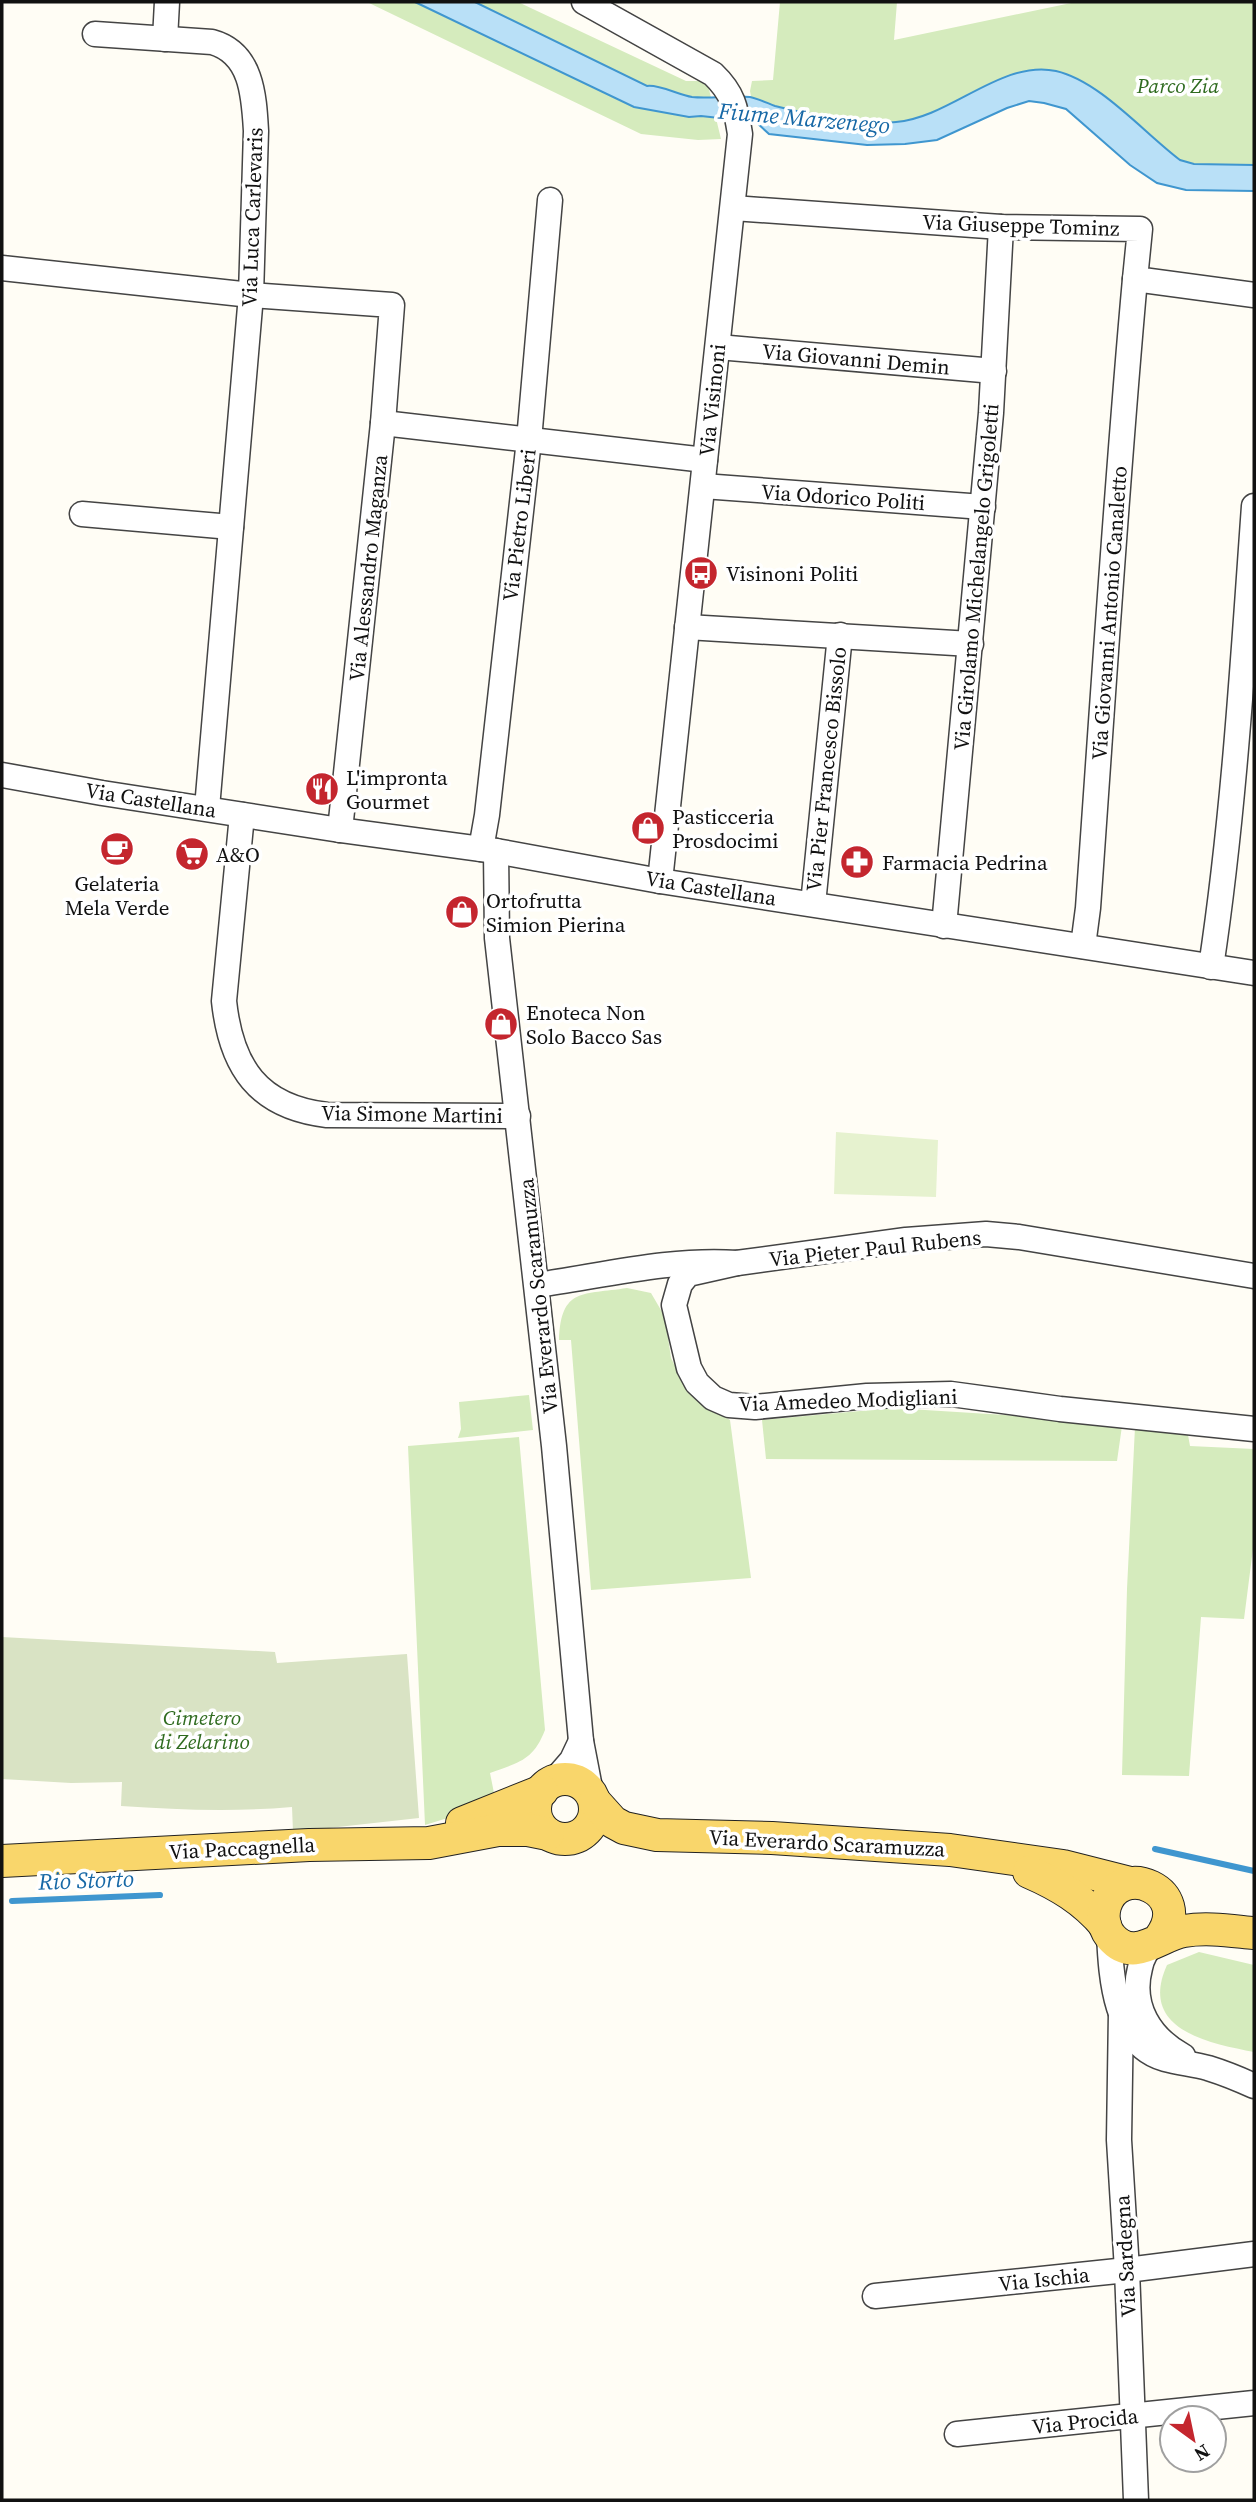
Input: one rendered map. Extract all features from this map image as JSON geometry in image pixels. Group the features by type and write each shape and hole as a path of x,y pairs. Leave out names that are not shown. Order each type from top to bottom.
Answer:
{"main road":[{"path":"561,1779 578,1782 593,1797 592,1824 562,1836 542,1829 535,1806 547,1786 561,1779"},
{"name":"Via Paccagnella","path":"398,1844 459,1824 547,1786"},
{"name":"Via Everardo Scaramuzza","path":"593,1797 613,1822 624,1828 657,1835 875,1843 950,1850 1063,1866 1130,1883"},
{"name":"Via Paccagnella","path":"2,1861 309,1844 448,1841 498,1829 528,1830 562,1836"},
{"name":"Via Everardo Scaramuzza","path":"562,1836 621,1841 657,1835"},
{"name":"Via Everardo Scaramuzza","path":"996,1857 1050,1881 1071,1894 1093,1912 1107,1930"},
{"path":"1157,1941 1169,1920 1165,1899 1160,1892 1148,1885 1130,1883 1118,1889 1108,1899 1104,1912 1107,1930 1120,1944 1129,1948 1139,1949 1183,1931 1254,1933"},
{"path":"1165,1899 1199,1909 1254,1916"}],"street":[{"path":"165,39 167,2"},
{"name":"Via Visinoni","path":"584,2 713,74 726,86 731,96 740,134 660,881"},
{"name":"Via Luca Carlevaris","path":"95,34 212,42 226,46 244,66 255,106 251,295 207,808"},
{"name":"Via Pietro Liberi","path":"489,850 487,815 529,440 550,200"},
{"name":"Via Giuseppe Tominz","path":"733,208 1000,227 1140,229 1135,279"},
{"name":"Via Girolamo Michelangelo Grigoletti","path":"944,926 994,371 1000,227"},
{"path":"2,268 251,295"},
{"path":"1135,279 1254,295"},
{"name":"Via Giovanni Antonio Canaletto","path":"1083,946 1088,908 1111,559 1135,279"},
{"name":"Via Alessandro Maganza","path":"251,295 392,305 383,423 340,830"},
{"name":"Via Giovanni Demin","path":"718,347 994,371"},
{"path":"383,423 705,460"},
{"name":"Via Odorico Politi","path":"703,486 983,507"},
{"path":"1211,967 1224,883 1238,743 1254,506"},
{"path":"82,514 231,527"},
{"path":"687,627 971,644"},
{"name":"Via Pier Francesco Bissolo","path":"813,904 840,635"},
{"name":"Via Castellana","path":"2,775 102,793 489,850 660,881 1254,973"},
{"name":"Via Simone Martini","path":"242,815 224,1001 226,1024 233,1049 243,1068 260,1089 302,1112 327,1115 518,1116"},
{"name":"Via Everardo Scaramuzza","path":"489,850 556,1459 581,1741 593,1797"},
{"name":"Via Pieter Paul Rubens","path":"537,1285 635,1270 717,1262 737,1263 906,1240 986,1234 1254,1276"},
{"path":"674,1305 680,1284 688,1275 737,1263"},
{"name":"Via Amedeo Modigliani","path":"635,1270 658,1283 674,1305 690,1368 697,1384 713,1398 729,1405 755,1407 867,1396 951,1394 1060,1409 1254,1429"},
{"path":"547,1786 572,1760 581,1741"},
{"path":"1107,1930 1121,2012 1132,2036 1146,2050 1164,2059 1209,2068"},
{"path":"1157,1941 1150,1946 1143,1958 1138,1975 1137,1994 1151,2029 1163,2042 1209,2068 1254,2086"},
{"name":"Via Sardegna","path":"1121,2012 1119,2140 1136,2500"},
{"name":"Via Ischia","path":"875,2296 1254,2254"},
{"name":"Via Procida","path":"957,2434 1254,2403"}],"green space":[{"path":"367,2 518,2 686,81 707,81 721,139 698,140 641,134"},
{"name":"Parco Zia","path":"780,2 897,2 894,40 1076,2 1254,2 1254,171 1183,168 1061,91 919,126 755,117 750,91 752,81 773,80"},
{"path":"836,1132 938,1140 936,1197 834,1194"},
{"path":"627,1288 651,1293 665,1317 671,1358 686,1388 703,1404 730,1420 751,1578 591,1590 571,1340 559,1340 561,1323 564,1310 577,1297"},
{"path":"529,1395 533,1430 458,1438 461,1429 459,1402"},
{"path":"893,1408 1122,1426 1117,1461 766,1459 762,1420"},
{"path":"1135,1427 1188,1435 1190,1446 1254,1449 1254,1541 1244,1619 1201,1617 1189,1776 1122,1775"},
{"path":"519,1437 545,1730 535,1748 524,1759 490,1773 496,1803 425,1825 408,1446"},
{"name":"Cimetero di Zelarino","path":"2,1637 275,1652 277,1663 407,1654 419,1818 293,1832 292,1807 207,1810 121,1806 122,1782 71,1783 2,1779"},
{"path":"1199,1952 1254,1965 1254,2052 1198,2037 1169,2018 1162,2004 1160,1987 1167,1965"}],"water":[{"name":"Fiume Marzenego","path":"415,2 475,2 647,86 692,97 750,97 788,109 852,120 883,123 916,118 1016,73 1056,71 1089,85 1105,96 1180,160 1194,164 1254,165 1254,191 1186,190 1157,183 1130,165 1066,109 1044,103 1029,101 1007,108 937,140 867,145 769,134 756,122 689,117 634,107"}],"waterway":[{"name":"Rio Storto","path":"1155,1849 1254,1871"},
{"name":"Rio Storto","path":"12,1901 160,1895"}],"place":[{"name":"Visinoni Politi","path":"701,573"},
{"name":"L'impronta Gourmet","path":"322,789"},
{"name":"Pasticceria Prosdocimi","path":"648,828"},
{"name":"Gelateria Mela Verde","path":"117,849"},
{"name":"A&O","path":"192,854"},
{"name":"Farmacia Pedrina","path":"857,862"},
{"name":"Ortofrutta Simion Pierina","path":"462,912"},
{"name":"Enoteca Non Solo Bacco Sas","path":"501,1024"}]}
